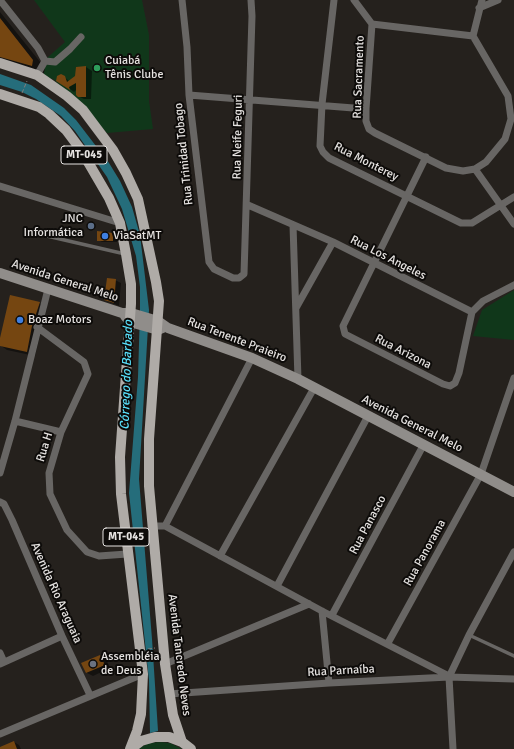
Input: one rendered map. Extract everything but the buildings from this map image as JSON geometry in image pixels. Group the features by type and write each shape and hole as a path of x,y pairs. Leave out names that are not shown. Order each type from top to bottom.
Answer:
{"main road":[{"name":"Avenida Tancredo Neves","path":"0,63 37,74 83,110 99,130 126,173 138,199 156,282 158,325 150,439 149,486 152,526 169,694 175,725 182,742"},
{"name":"MT-045","path":"0,94 39,107 59,122 81,150 97,175 120,223 131,284 131,317 120,457 121,494 127,554 143,674 141,714 130,749"},
{"name":"Avenida General Melo","path":"0,273 131,317"},
{"name":"Rua Tenente Praieiro","path":"131,317 252,358 298,380"},
{"name":"Avenida General Melo","path":"298,380 482,474 514,492"},
{"name":"MT-045","path":"130,749 141,741 154,737 169,737 182,742 191,749"}],"street":[{"path":"0,0 38,48 45,61"},
{"name":"Rua Trinidad Tobago","path":"182,0 187,47 189,95 209,262 214,269 233,278 239,278 244,274"},
{"name":"Rua Neife Feguri","path":"244,274 248,205 249,100 252,30 251,0"},
{"name":"Rua Monterey","path":"334,0 322,104 320,146 323,152 329,158 407,195 461,223 472,223 514,197"},
{"path":"354,0 372,24"},
{"path":"482,0 473,36 511,95 511,119 505,140 486,162 475,169 514,224"},
{"path":"479,8 498,0"},
{"name":"Rua Sacramento","path":"473,36 372,24 366,121 375,133 446,168 462,171 475,169"},
{"path":"45,61 55,62 81,37"},
{"path":"37,74 45,61"},
{"path":"189,95 322,104 366,109"},
{"path":"373,263 426,157"},
{"path":"0,186 120,223"},
{"name":"Rua Los Angeles","path":"248,205 334,242 472,312"},
{"path":"293,225 298,380"},
{"path":"296,308 334,242"},
{"name":"Rua Arizona","path":"373,263 343,326 345,334 442,384 450,386 455,383 459,374 472,312"},
{"path":"472,312 483,301 514,285"},
{"path":"0,473 16,421 37,327 48,289"},
{"name":"Rua H","path":"37,327 84,362 88,374 61,432 49,473 50,494 67,530 87,552 99,556 127,554"},
{"path":"152,526 165,526 252,358"},
{"name":"Rua Panorama","path":"388,643 482,474 514,378"},
{"path":"220,556 314,388"},
{"path":"277,586 368,416"},
{"path":"16,421 61,432"},
{"name":"Rua Panasco","path":"332,615 424,444"},
{"name":"Avenida Rio Araguaia","path":"0,502 4,504 12,520 62,636 90,695"},
{"name":"Rua Parnaíba","path":"165,526 322,611 388,643 449,676"},
{"path":"453,749 449,676 469,635 514,552"},
{"path":"165,664 309,604"},
{"path":"322,611 329,683"},
{"path":"0,653 2,663 62,636"},
{"path":"0,734 143,674"},
{"name":"Rua Parnaíba","path":"169,694 449,676 514,679"}],"lane":[{"path":"47,236 126,254"},
{"path":"469,635 514,656"}],"path":[{"path":"22,95 27,82"},
{"path":"146,649 156,648"}],"green space":[{"name":"Cuiabá Tênis Clube","path":"34,0 142,0 149,35 149,101 153,129 107,133 84,107 53,79 43,77 47,58 65,42"},
{"path":"514,290 514,340 473,336 482,310"},
{"path":"149,743 170,743 182,749 138,749"}],"water":[{"path":"0,74 31,85 64,108 76,120 109,163 120,181 132,207 140,235 149,310 139,479 158,731 150,733 149,680 129,493 138,377 140,311 140,287 136,256 122,209 107,177 75,131 61,116 36,99 22,92 0,85"}],"place":[{"name":"Cuiabá Tênis Clube","path":"97,68"},
{"name":"JNC Informática","path":"91,226"},
{"name":"ViaSatMT","path":"105,236"},
{"name":"Boaz Motors","path":"20,320"},
{"name":"Assembléia de Deus","path":"93,664"}],"water label":[{"name":"Córrego do Barbado","path":"127,375"}]}
